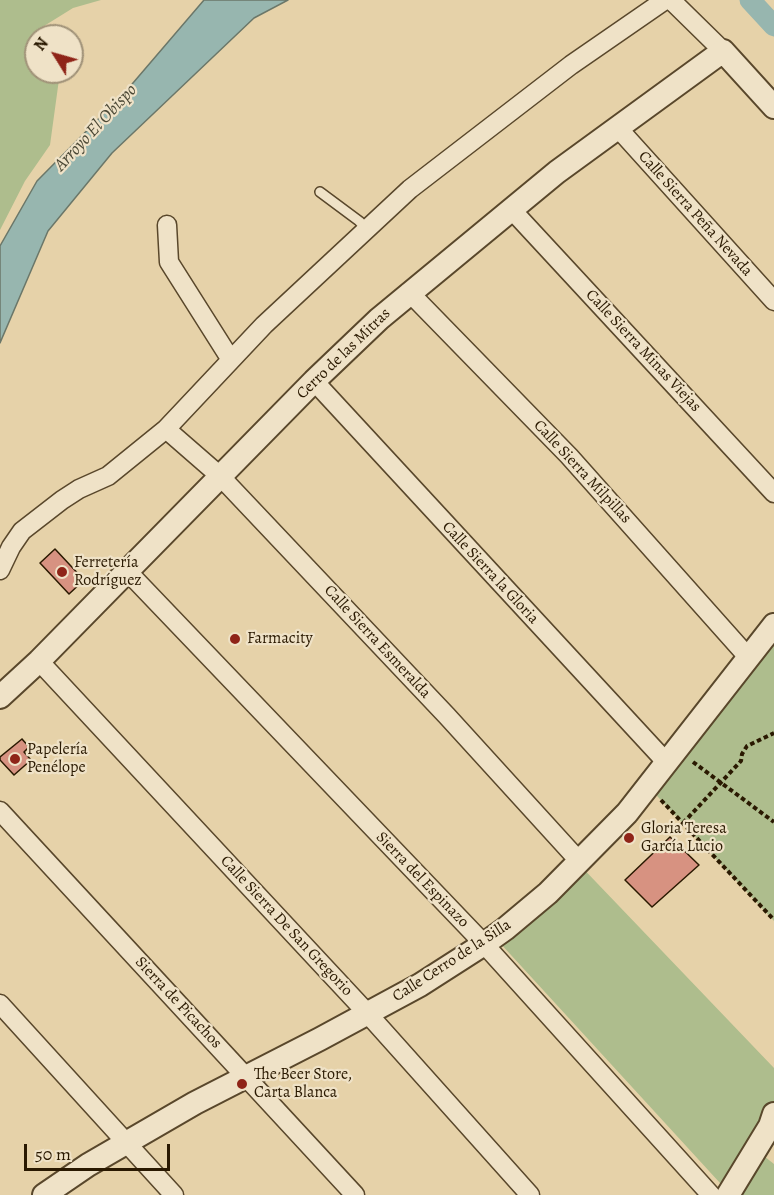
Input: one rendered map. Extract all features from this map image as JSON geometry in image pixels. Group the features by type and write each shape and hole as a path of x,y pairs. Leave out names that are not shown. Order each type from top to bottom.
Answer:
{"street":[{"path":"0,570 22,531 35,519 79,489 108,476 166,429 264,325 410,189 496,120 665,0"},
{"path":"671,0 723,51 774,107"},
{"name":"Cerro de las Mitras","path":"0,697 39,661 314,381 409,292 616,127 723,51"},
{"name":"Calle Sierra Peña Nevada","path":"616,127 774,301"},
{"name":"Calle Sierra Minas Viejas","path":"511,209 774,493"},
{"path":"167,225 169,262 231,360"},
{"name":"Calle Sierra Milpillas","path":"409,292 569,456 748,657"},
{"name":"Calle Sierra la Gloria","path":"314,381 677,760"},
{"name":"Calle Sierra Esmeralda","path":"166,429 220,476 447,716 580,862"},
{"name":"Sierra del Espinazo","path":"127,571 484,944 711,1195"},
{"name":"Calle Cerro de la Silla","path":"44,1195 126,1143 246,1076 368,1014 420,985 484,944 548,893 677,760 748,657 774,625"},
{"name":"Calle Sierra De San Gregorio","path":"39,661 368,1014 530,1195"},
{"name":"Sierra de Picachos","path":"0,811 355,1195"},
{"path":"0,1004 174,1195"},
{"path":"728,1195 773,1122"}],"lane":[{"path":"320,192 367,229"}],"path":[{"path":"683,823 741,761 747,746 774,733"},
{"path":"677,760 721,782 774,822"},
{"path":"657,795 774,920"}],"green space":[{"path":"0,0 101,0 73,8 47,24 24,24 24,84 58,84 50,145 25,181 0,230"},
{"path":"774,626 774,921 644,782"},
{"path":"574,859 774,1068 774,1121 760,1153 774,1164 774,1195 731,1195 489,931"}],"water":[{"name":"Arroyo El Obispo","path":"204,0 288,0 254,18 112,153 48,231 0,343 0,246 37,181 127,90"}],"building":[{"name":"Ferretería Rodríguez","path":"55,549 84,580 69,594 40,563"},
{"name":"Papelería Penélope","path":"22,739 29,747 24,752 31,760 14,775 0,760 0,757"},
{"path":"670,837 699,865 652,907 625,880"}],"waterway":[{"path":"750,0 774,26"}],"place":[{"name":"Ferretería Rodríguez","path":"62,572"},
{"name":"Farmacity","path":"235,639"},
{"name":"Papelería Penélope","path":"15,759"},
{"name":"Gloria Teresa García Lucio","path":"629,838"},
{"name":"The Beer Store, Carta Blanca","path":"242,1084"}]}
